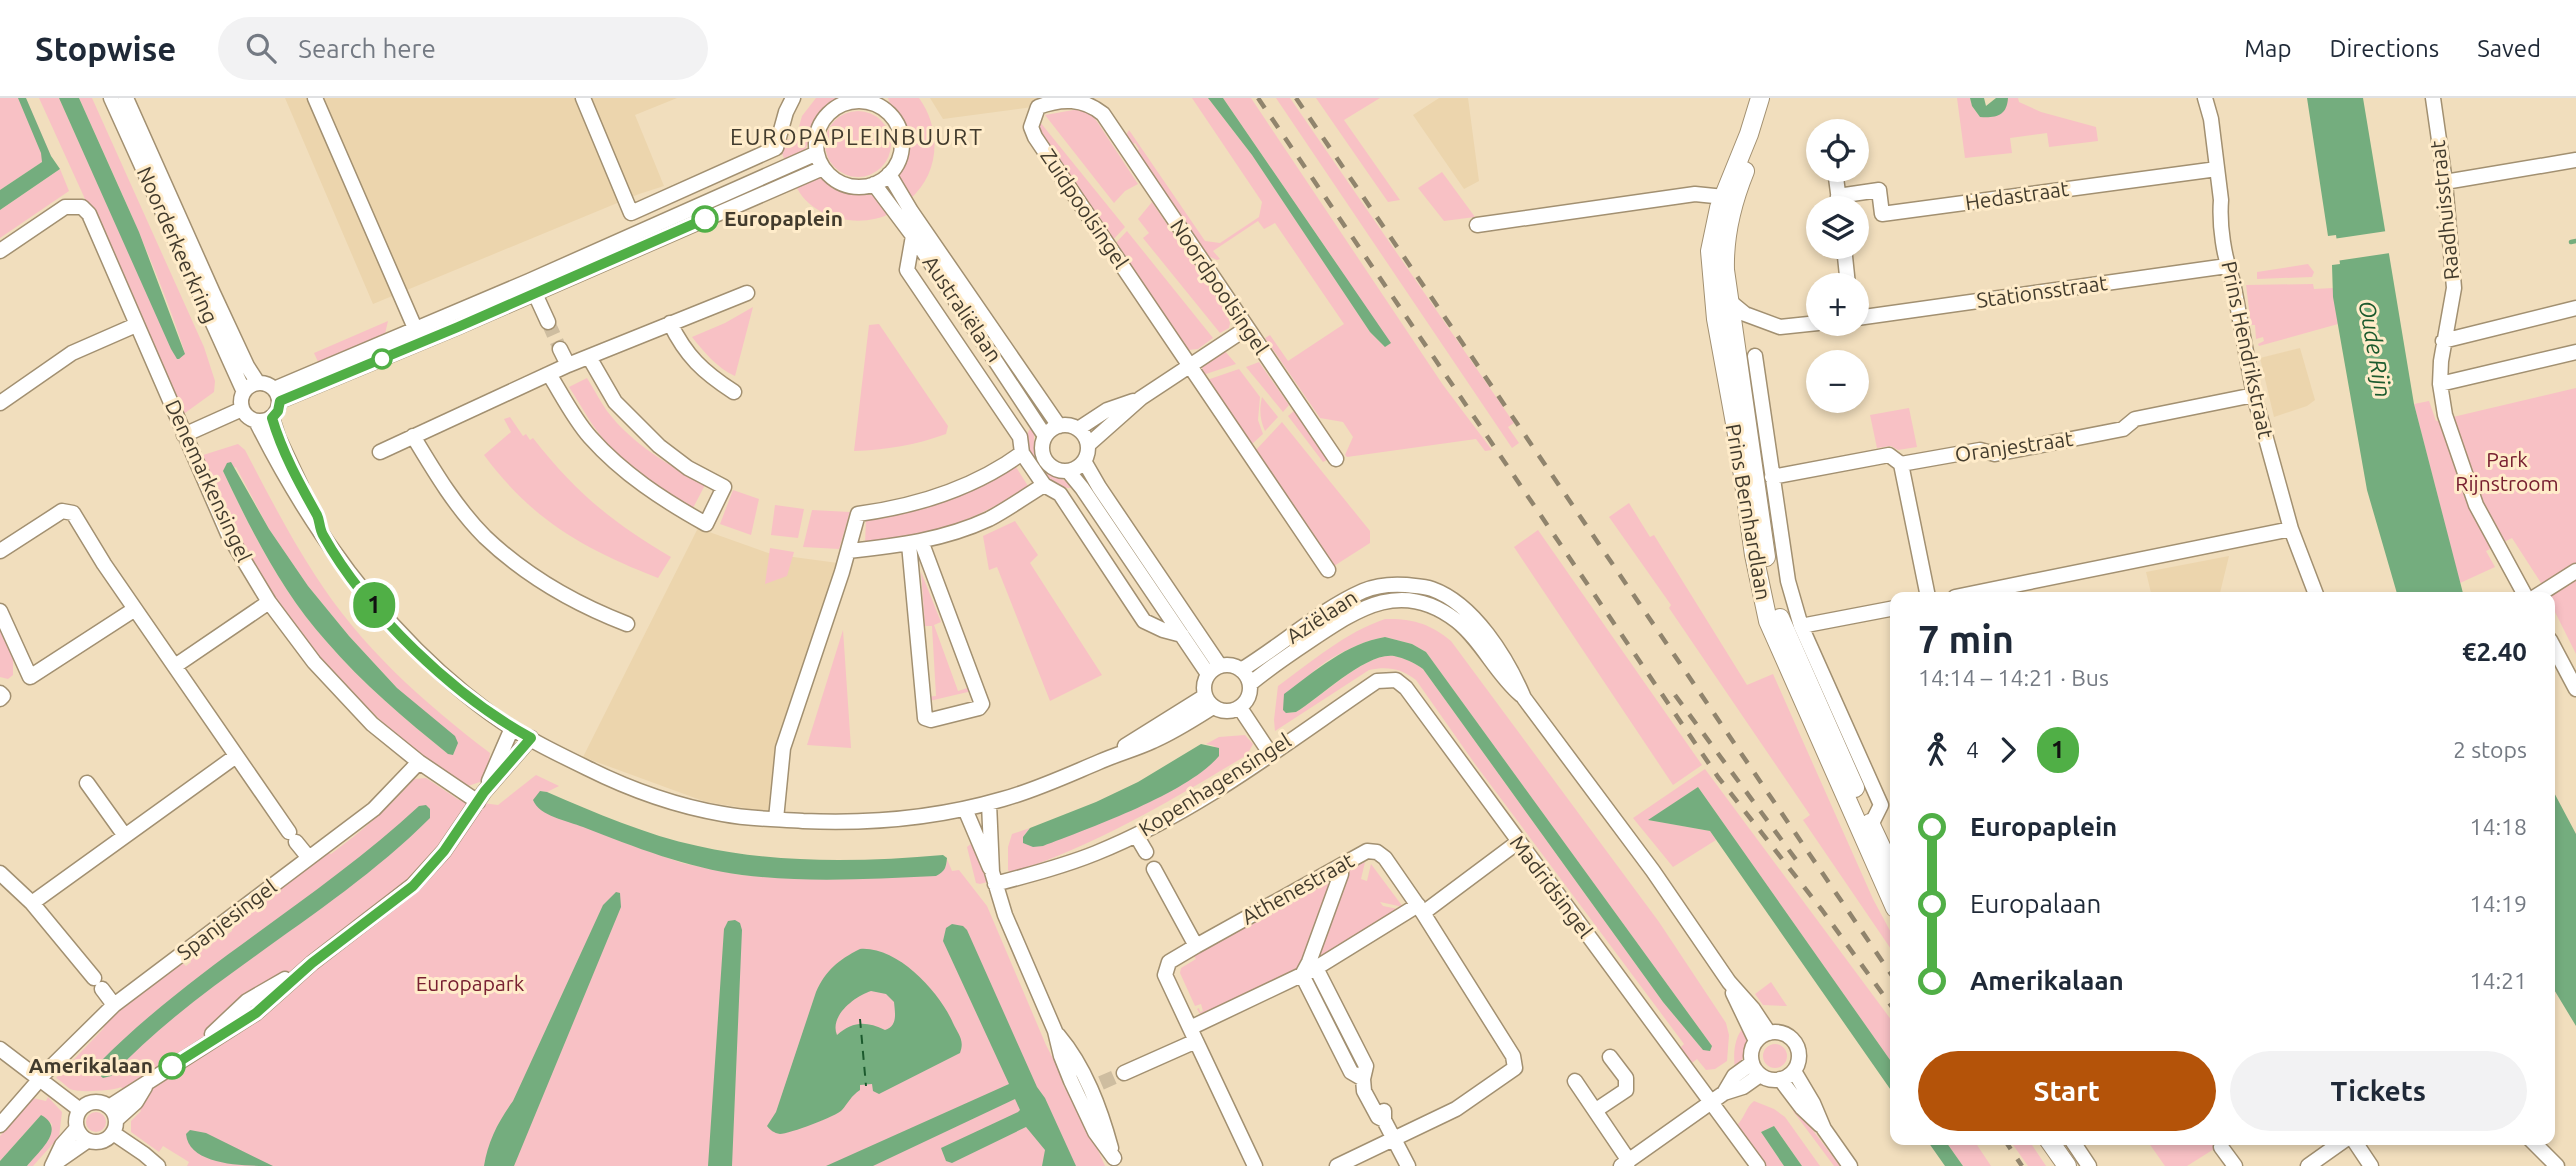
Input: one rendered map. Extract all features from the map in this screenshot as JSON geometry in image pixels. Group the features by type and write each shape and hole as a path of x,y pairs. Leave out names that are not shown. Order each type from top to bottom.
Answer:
{"main road":[{"name":"Prins Bernhardlaan","path":"1760,98 1710,251 1710,271 1759,586 1768,621 1866,827 1890,871"},
{"name":"Prins Bernhardlaan","path":"1771,98 1759,138 1729,197 1724,252 1728,300 1775,603 1866,827"},
{"path":"2052,1145 2067,1166"}],"street":[{"name":"Noorderkeerkring","path":"111,98 244,392"},
{"name":"Noorderkeerkring","path":"126,98 213,293 247,366 258,383"},
{"path":"315,98 418,336"},
{"path":"583,98 631,213 776,148 793,98"},
{"name":"Prins Hendrikstraat","path":"2205,98 2217,169 2227,267 2233,282 2254,395 2291,529 2315,592"},
{"name":"Raadhuisstraat","path":"2433,98 2445,182 2454,288 2443,341 2441,384 2445,415 2476,505 2523,592"},
{"path":"856,100 880,103 895,122 900,135 900,156 889,174 874,184 861,187 837,181 823,168 817,153 817,139 825,119 835,109 856,100"},
{"name":"Zuidpoolsingel","path":"1103,114 1092,105 1079,100 1046,104 1038,107 1031,127 1035,137 1328,570"},
{"name":"Noordpoolsingel","path":"1103,114 1336,459"},
{"path":"532,287 817,153"},
{"path":"2445,182 2576,160"},
{"path":"277,395 823,168"},
{"name":"Hedastraat","path":"1859,196 1879,190 1882,214 2217,169"},
{"name":"Australiëlaan","path":"889,174 911,211 1059,426"},
{"name":"Australiëlaan","path":"874,184 913,236 1045,436"},
{"path":"1478,225 1695,194 1729,197"},
{"name":"Denemarkensingel","path":"0,251 65,207 82,207 89,214 228,534 269,602 323,671 372,724 419,762 481,797"},
{"path":"913,236 907,270 1020,437 1022,453 1044,485 1060,494 1144,621 1163,631 1182,635"},
{"name":"Stationsstraat","path":"1869,316 2227,267"},
{"path":"532,287 548,322"},
{"path":"380,452 568,365 747,293"},
{"path":"1728,300 1745,314 1780,327 1806,324"},
{"path":"2443,341 2576,308"},
{"path":"670,323 681,347 702,369 734,391"},
{"path":"0,403 72,353 136,325"},
{"path":"1088,445 1078,429 1059,426 1045,436 1041,448 1045,461 1055,470 1068,471 1077,468 1084,461 1088,445 1141,398 1247,328"},
{"path":"560,349 568,365"},
{"path":"2441,384 2576,352"},
{"path":"1755,356 1788,581 1801,626 1881,804 1866,827"},
{"path":"549,374 589,436 616,463 643,486 706,524 724,487 688,468 659,446 615,402 589,357"},
{"path":"256,421 272,418 278,411 277,395 267,384 250,386 244,392 242,409 248,417 256,421 286,480 344,567 396,630 457,687 512,728 543,747 609,779 676,803 721,814 776,819 875,821 965,808 989,803 1055,780 1154,741 1209,702"},
{"name":"Oranjestraat","path":"1772,477 1889,455 1901,464 1980,450 1995,454 2123,429 2135,418 2254,395"},
{"path":"1078,429 1107,411 1141,398"},
{"path":"184,435 242,409"},
{"path":"272,418 295,476 320,520 321,531"},
{"path":"413,436 437,476 484,536 555,590 594,611 627,624"},
{"path":"776,819 783,748 858,514 896,509 935,498 984,478 1022,453"},
{"path":"1084,461 1214,670"},
{"path":"1901,464 1927,592"},
{"path":"1068,471 1182,635 1214,670"},
{"path":"848,551 915,543 954,533 990,518 1044,485"},
{"path":"0,551 62,511 73,513 135,609 309,859"},
{"path":"1983,592 2291,529"},
{"path":"915,543 982,704 979,708 931,720 925,718 915,543"},
{"path":"2543,592 2576,571"},
{"name":"Aziëlaan","path":"1241,670 1346,599 1382,585 1396,584 1430,588 1456,601 1477,621 1514,674 1524,698"},
{"name":"Aziëlaan","path":"1250,684 1323,632 1366,606 1385,601 1413,600 1442,611 1460,623 1507,684 1524,698 1653,871 1729,982 1753,1009 1769,1033"},
{"path":"174,666 269,602"},
{"path":"0,611 30,677 135,609"},
{"path":"1801,626 1890,609"},
{"path":"2555,649 2576,689"},
{"path":"1233,666 1241,670 1250,684 1248,697 1240,708 1226,711 1209,702 1203,687 1214,670 1233,666"},
{"name":"Kopenhagensingel","path":"993,878 1096,853 1136,835 1199,800 1377,681 1386,679"},
{"name":"Madridsingel","path":"1386,679 1396,680 1406,688 1518,842 1718,1098 1758,1166"},
{"path":"1240,708 1270,753"},
{"path":"481,797 512,728"},
{"path":"53,1166 87,1141 99,1142 109,1138 113,1120 136,1102 147,1084 256,1013 312,963 413,886 444,851 481,797 531,738"},
{"path":"32,904 236,756"},
{"name":"Spanjesingel","path":"0,1125 114,1005 374,809 419,762"},
{"path":"87,783 125,836"},
{"path":"989,803 993,878"},
{"path":"965,808 1010,929 1055,1031 1061,1056 1089,1088 1095,1132 1116,1162"},
{"path":"1136,835 1146,852"},
{"path":"1124,1073 1309,968 1421,909 1518,842"},
{"name":"Athenestraat","path":"1255,1166 1165,975 1169,962 1367,851 1377,852 1385,858 1421,909"},
{"path":"1341,866 1341,874 1309,968 1351,1072 1372,1087 1385,1114 1384,1119 1408,1166"},
{"path":"1154,869 1196,946"},
{"path":"0,873 32,904 114,1005"},
{"path":"1337,1166 1456,1109 1515,1068 1513,1056 1421,909"},
{"name":"Aziëlaan","path":"1729,982 1756,1041"},
{"path":"1769,1033 1783,1034 1794,1042 1799,1059 1794,1070 1780,1079 1772,1080 1756,1069 1752,1052 1756,1041 1769,1033"},
{"path":"0,1049 80,1110"},
{"path":"1596,1110 1626,1090 1626,1078 1610,1056"},
{"path":"1575,1081 1630,1163 1718,1098 1743,1087 1756,1069"},
{"path":"1794,1070 1824,1129"},
{"path":"1780,1079 1802,1108 1824,1129 1850,1166"},
{"path":"87,1141 77,1128 76,1119 80,1110 91,1103 104,1104 113,1120 158,1166"},
{"path":"53,1166 62,1146 77,1128"},
{"path":"2075,1145 2089,1166"},
{"path":"2308,1166 2338,1145"},
{"path":"2357,1145 2371,1166"},
{"path":"2536,1145 2557,1166"},
{"path":"2221,1147 2235,1166"}],"shaded area":[{"path":"285,98 677,98 635,115 664,186 373,304"},
{"path":"930,98 1099,98 943,119"},
{"path":"1439,98 1468,98 1479,181 1464,189 1413,115"},
{"path":"2300,348 2315,400 2307,406 2274,417 2260,358"},
{"path":"698,528 771,554 838,563 782,734 769,812 706,802 583,757"},
{"path":"2229,556 2220,592 2151,592 2146,572"}],"green space":[{"path":"0,98 26,98 51,156 0,190"},
{"path":"39,98 59,98 177,359 184,350 161,286 79,98 92,98 204,347 215,381 214,392 185,413 182,412"},
{"path":"816,98 843,98 831,104 821,114 805,150 786,163 781,151 786,139 795,141 802,116"},
{"path":"888,98 919,98 932,124 932,165 927,178 909,200 899,179 906,144 905,130"},
{"path":"1192,98 1208,98 1252,155 1370,332 1385,347 1337,264 1223,98 1251,98 1443,385 1492,450 1485,451 1476,439 1347,457 1345,455 1353,437 1343,422 1320,418 1265,338 1270,335 1288,361 1344,324 1275,223 1264,229 1258,221 1213,251 1220,259 1208,256 1137,151 1139,149 1135,143 1132,145 1126,135 1129,130 1205,241 1220,243 1259,217 1262,202"},
{"path":"1276,98 1290,98 1514,423 1508,427 1519,443 1512,448"},
{"path":"1316,98 1380,98 1344,120 1400,200 1388,202"},
{"path":"1957,98 1970,98 1980,117 2008,98 2018,98 2019,102 2041,112 2096,127 2098,141 2049,147 2047,133 2010,138 2012,153 1965,158"},
{"path":"1085,108 1096,120 1138,184 1125,191 1114,203 1045,115"},
{"path":"851,111 865,111 877,116 886,125 891,144 889,157 882,168 865,177 851,177 839,172 830,163 825,151 825,137 830,125 839,116"},
{"path":"1040,122 1125,227 1111,242 1035,126"},
{"path":"60,169 69,191 0,238 0,210"},
{"path":"1442,172 1475,217 1444,221 1418,188"},
{"path":"814,177 826,180 838,188 875,196 891,213 878,218 850,220 823,213 802,196 795,184"},
{"path":"1152,202 1227,313 1229,328 1220,333 1143,238 1149,233 1138,219"},
{"path":"1127,231 1213,338 1198,349 1188,350 1113,246"},
{"path":"2308,264 2314,272 2312,277 2257,279 2257,272"},
{"path":"2313,284 2314,289 2333,288 2338,324 2259,346 2258,344 2264,341 2263,337 2256,339 2255,325 2251,325 2246,285"},
{"path":"753,307 735,376 717,364 692,337"},
{"path":"388,321 385,334 319,364 314,353"},
{"path":"879,324 948,426 946,434 923,441 854,451 869,325"},
{"path":"1224,350 1236,364 1203,375 1202,366"},
{"path":"1259,362 1289,405 1283,412 1246,367"},
{"path":"1239,369 1260,397 1258,420 1263,434 1252,444 1207,380"},
{"path":"587,378 607,411 628,434 665,462 705,485 693,508 637,472 601,437 569,387"},
{"name":"Park Rijnstroom","path":"2576,388 2576,654 2555,612 2555,592 2547,592 2512,538 2486,551 2495,567 2460,583 2414,404 2429,401 2436,421"},
{"path":"1262,397 1278,417 1265,431 1260,415"},
{"path":"1909,408 1917,447 1898,450 1891,446 1877,448 1870,415"},
{"path":"1294,411 1327,460 1323,462 1288,416"},
{"path":"510,417 523,436 526,434 530,440 533,438 564,475 596,505 631,532 671,557 658,578 583,544 521,498 484,455 511,432 504,419"},
{"path":"1282,422 1370,531 1370,543 1334,566 1255,451"},
{"path":"1032,424 1034,451 1040,465 1075,487 1066,488 1050,481 1037,466 1024,441"},
{"path":"238,444 245,450 305,560 352,626 417,693 490,753 480,782 468,786 410,749 316,657 261,581 228,519 200,456","holes":["236,467 269,529 308,586 397,688 448,754 370,686 310,622 268,560 223,471"]},
{"path":"1016,467 1028,486 991,508 942,528 865,544 866,519 908,511 944,500"},
{"path":"733,490 759,499 751,535 720,524"},
{"path":"1629,503 1650,537 1654,535 1747,685 1773,674 1873,899 1890,931 1890,948 1803,820 1810,815 1669,608 1671,605 1609,517"},
{"path":"775,505 804,509 798,538 771,535"},
{"path":"812,510 850,512 839,549 803,547"},
{"path":"1015,521 1038,555 1030,563 1102,675 1050,701 997,567 989,570 983,536"},
{"path":"1538,530 1702,765 1673,785 1514,547"},
{"path":"770,548 794,552 787,576 765,584"},
{"path":"921,572 941,622 934,625 958,691 967,688 972,691 925,702 926,697 936,696 932,626 925,626"},
{"path":"1385,619 1412,621 1436,630 1451,641 1659,922 1726,1023 1729,1035 1727,1061 1715,1069 1706,1070 1697,1059 1692,1063 1680,1048 1684,1044 1475,764 1416,680 1394,669 1369,670 1275,731 1278,686 1329,648","holes":["1385,637 1412,644 1426,652 1712,1046 1703,1050 1663,1002 1423,669 1402,658 1383,657 1357,668 1296,712 1287,713 1283,710 1311,674 1345,651"]},
{"path":"0,627 13,658 13,675 8,679 0,677"},
{"path":"843,630 851,748 807,745"},
{"path":"1245,735 1253,744 1247,755 1190,789 1073,850 1011,873 1008,870 1008,847 1012,834 1030,828 1023,837 1215,746 1206,744 1219,737"},
{"path":"1705,769 1890,1018 1890,1060 1698,787 1649,820 1710,831 1716,840 1673,867 1633,818"},
{"name":"Europapark","path":"536,775 559,786 547,792 540,791 614,839 682,863 740,875 780,878 946,867 947,859 952,871 959,870 987,906 1046,1045 1063,1078 1061,1079 1065,1089 1070,1087 1105,1166 187,1166 189,1162 163,1146 159,1152 131,1132 131,1121 141,1111 121,1087 96,1091 74,1090 56,1078 104,1028 101,1024 121,1005 181,962 186,966 191,962 189,955 201,944 206,950 211,946 206,939 221,932 225,936 232,931 231,926 326,852 331,854 364,828 414,779 426,778 459,800 498,805"},
{"path":"972,843 987,882 976,883 967,847"},
{"path":"1365,862 1361,879 1367,881 1371,864 1403,907 1380,902 1383,906 1398,909 1397,914 1315,965 1345,872"},
{"path":"1338,873 1304,968 1200,1014 1197,1009 1203,1011 1201,1004 1195,1006 1180,973 1181,968 1196,959 1194,956 1208,948 1207,945"},
{"path":"1771,982 1787,1006 1763,1005 1755,994"},
{"path":"1744,1027 1746,1049 1735,1069 1735,1046"},
{"path":"1775,1044 1784,1047 1787,1056 1784,1065 1775,1068 1766,1065 1763,1056 1766,1047"},
{"path":"48,1097 62,1112 59,1137 33,1166 27,1166 49,1138 52,1124 41,1115 0,1161 0,1136 33,1098 46,1101"},
{"path":"1754,1101 1785,1117 1820,1166 1802,1166 1774,1126 1761,1132 1784,1166 1765,1166 1736,1126"},
{"path":"1797,1108 1840,1166 1834,1166 1793,1111"},
{"path":"96,1112 103,1115 106,1122 103,1129 96,1132 89,1129 86,1122 89,1115"},
{"path":"1948,1145 1977,1145 1991,1166 1963,1166"},
{"path":"2013,1145 2032,1145 2046,1166 2028,1166"},
{"path":"2150,1145 2220,1145 2187,1166 2165,1166"}],"water":[{"path":"18,98 26,98 51,156 60,169 0,210 0,190 42,162 41,153"},
{"path":"59,98 79,98 139,232 185,354 179,359 171,349"},
{"path":"1208,98 1223,98 1391,343 1385,347 1370,332 1252,155"},
{"path":"1970,98 1984,98 1986,106 1996,98 2008,98 2000,115 1980,117"},
{"name":"Oude Rijn","path":"2307,98 2363,98 2414,404 2463,592 2397,592 2367,490 2333,297 2332,265 2340,264 2336,235 2328,236"},
{"path":"231,462 269,529 308,586 397,688 455,736 458,743 453,755 448,754 400,714 340,657 310,622 281,581 256,538 223,471 227,463"},
{"path":"1385,637 1412,644 1426,652 1712,1046 1710,1051 1703,1050 1663,1002 1423,669 1402,658 1383,657 1357,668 1296,712 1286,713 1283,710 1284,694 1320,667 1358,645"},
{"path":"1201,744 1219,748 1219,756 1204,770 1162,796 1043,846 1033,847 1023,843 1023,837 1030,828 1138,782"},
{"path":"1698,787 1890,1060 1890,1089 1710,831 1648,820"},
{"path":"540,791 659,836 728,852 820,860 943,855 947,858 946,864 943,871 936,876 863,879 791,879 722,872 661,856 555,817 536,806 533,800"},
{"path":"2555,794 2576,834 2576,1026 2555,991"},
{"path":"426,805 430,809 430,818 392,853 187,1007 111,1076 103,1078 97,1073 96,1065 176,994 340,872 419,806"},
{"path":"616,892 620,893 621,907 514,1166 484,1166 494,1132 513,1101 603,905"},
{"path":"735,920 740,923 742,930 732,1166 708,1166 724,929 728,921"},
{"path":"952,924 963,926 967,930 1037,1087 1045,1098 1076,1166 1042,1166 1045,1150 1026,1127 952,1163 946,1161 941,1148 1018,1112 1020,1110 1015,1099 873,1166 826,1166 1009,1084 943,941 946,928"},
{"path":"860,949 888,955 915,973 927,985 947,1011 960,1037 960,1053 879,1094 873,1091 872,1084 860,1085 860,1090 838,1113 793,1131 776,1133 767,1126 776,1112 816,992 824,978 839,962","holes":["871,991 886,994 894,1002 895,1010 895,1019 889,1028 885,1030 860,1024 837,1035 837,1021 851,1002"]},
{"path":"41,1115 51,1127 44,1147 27,1166 0,1166 0,1161"},
{"path":"1774,1126 1802,1166 1784,1166 1761,1132"},
{"path":"190,1130 206,1133 273,1166 248,1166 207,1158 189,1145 186,1134"},
{"path":"1930,1145 1948,1145 1963,1166 1945,1166"}],"pier":[{"path":"2387,231 2390,253 2336,261 2333,239"}],"waterway":[{"path":"2571,242 2576,241"}],"ferry route":[{"path":"860,1019 866,1086"}],"tunnel":[{"path":"548,322 560,349"},
{"path":"1101,1083 1124,1073"}],"railway":[{"path":"1258,98 1718,777 1822,910 1890,1004"},
{"path":"1296,98 1890,973"},
{"path":"1675,695 1797,861"},
{"path":"2008,1145 2022,1166"}],"bus line":[{"name":"1","path":"172,1066 256,1013 312,963 413,886 444,851 484,792 531,738 491,714 433,666 396,630 344,567 321,531 320,520 295,476 278,437 272,418 278,411 280,401 705,219"}],"place":[{"name":"Europaplein","path":"705,219"},
{"name":"Amerikalaan","path":"172,1066"}],"district":[{"name":"EUROPAPLEINBUURT","path":"857,137"}]}
